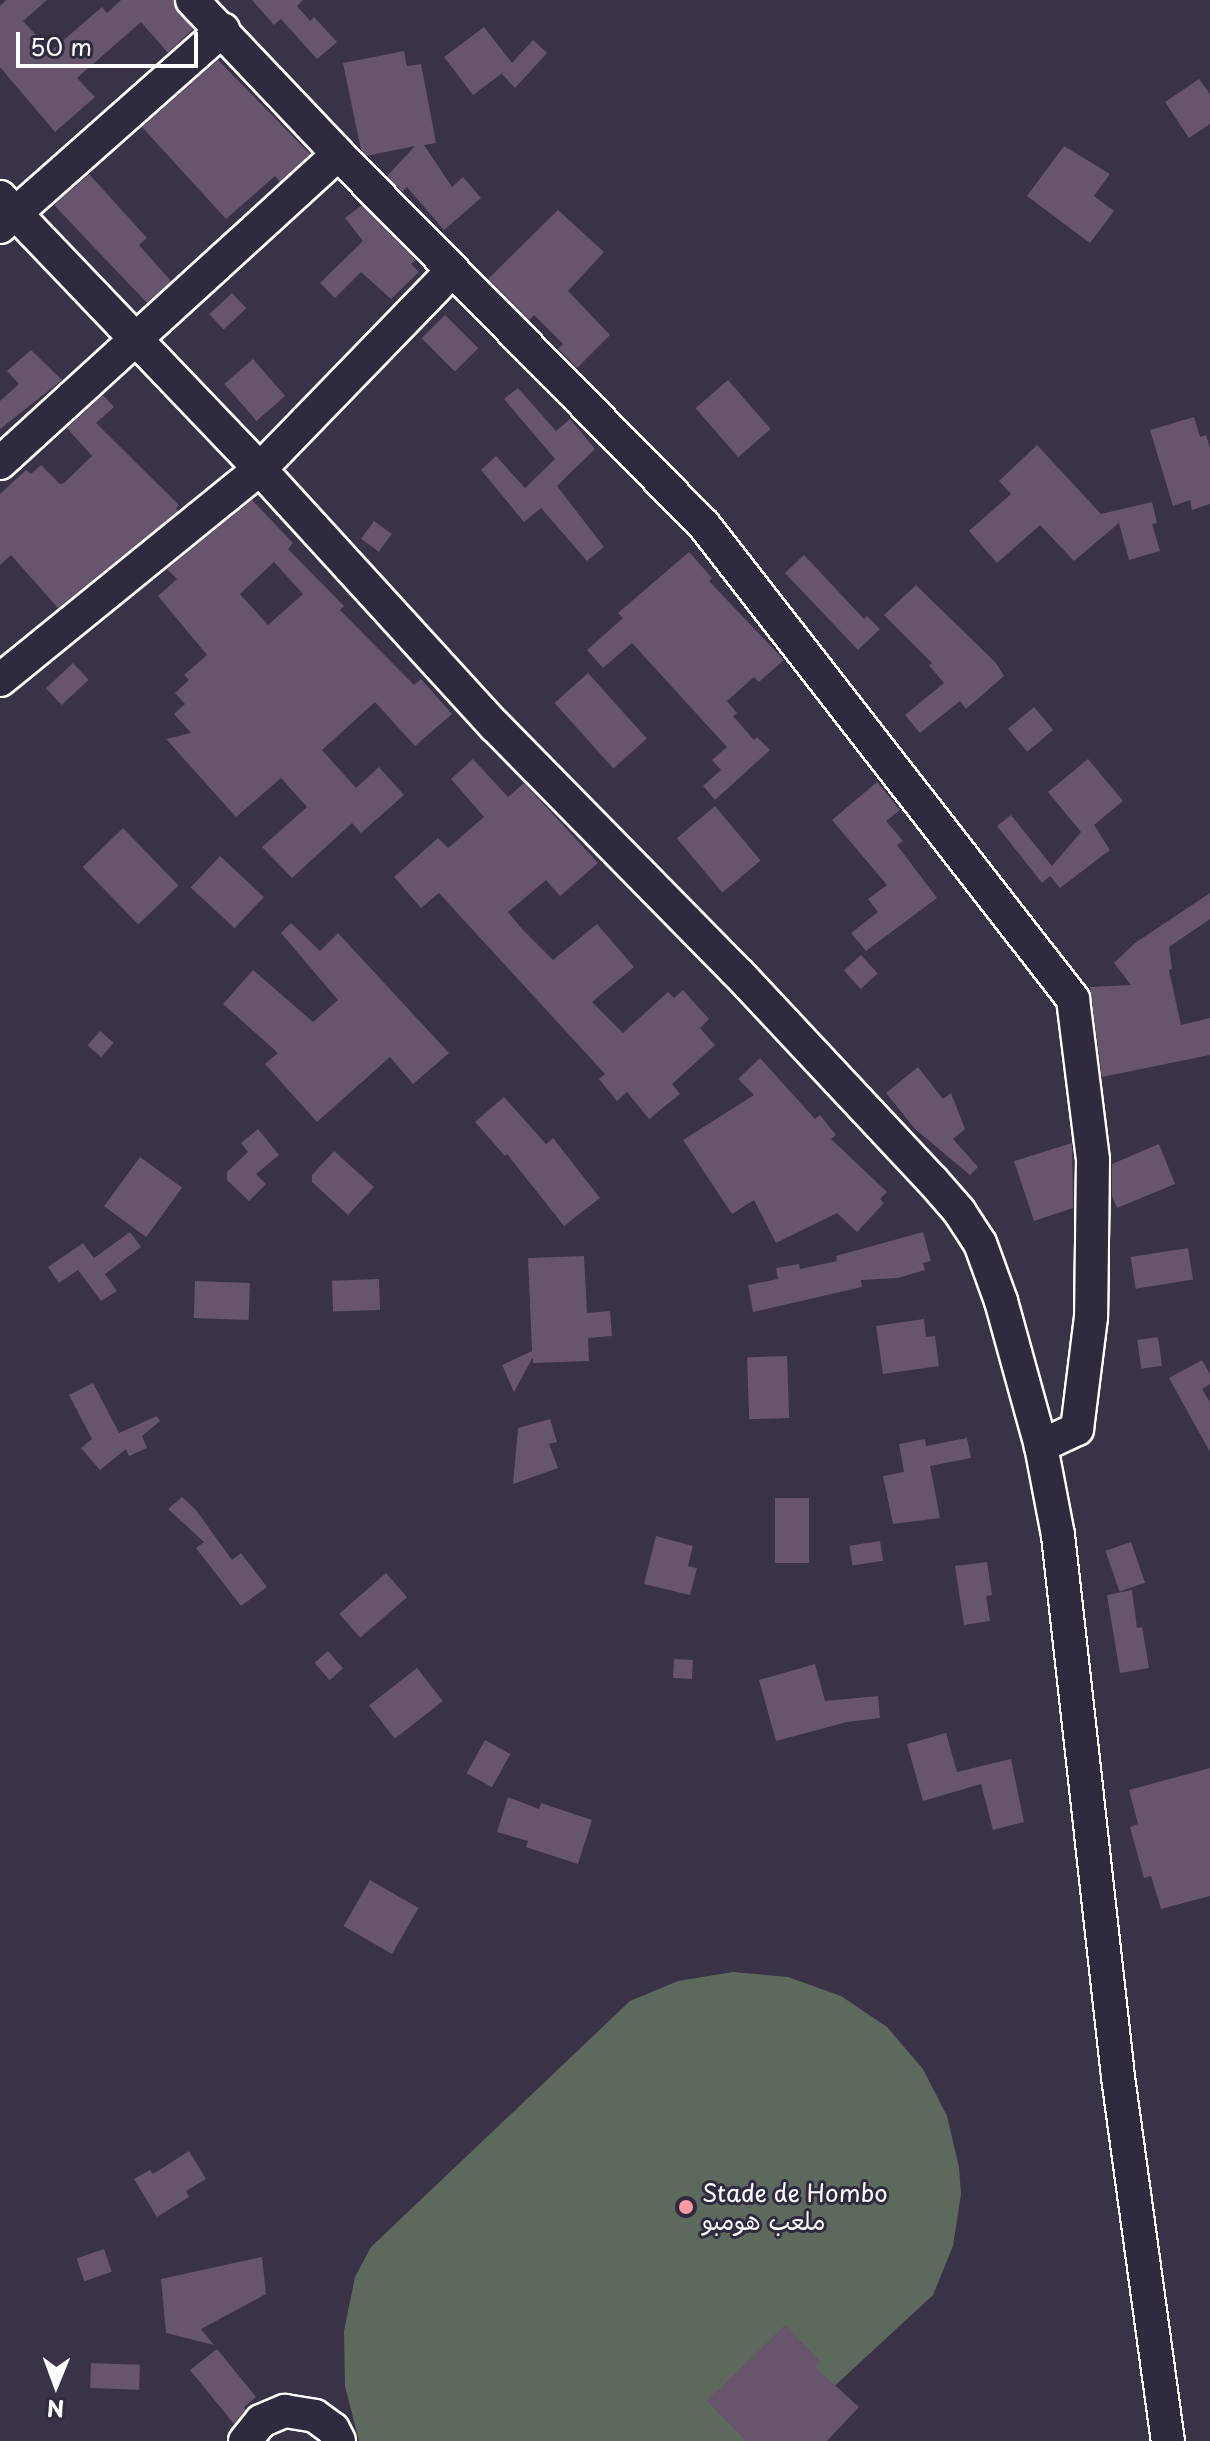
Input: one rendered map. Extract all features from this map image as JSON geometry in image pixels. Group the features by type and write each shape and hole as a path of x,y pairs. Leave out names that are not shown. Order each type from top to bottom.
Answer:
{"street":[{"path":"192,0 338,154 704,525 1073,999 1093,1160 1091,1317 1077,1429 1041,1446"},
{"path":"223,30 5,213 137,341 260,469 495,726 738,973 959,1211 980,1243 1001,1301 1041,1446 1058,1535 1118,2077 1168,2441"},
{"path":"0,463 338,154"},
{"path":"0,680 260,469 453,270"},
{"path":"245,2441 261,2421 285,2411 315,2416 333,2429 339,2441"}],"green space":[{"name":"Stade de Hombo ملعب هومبو","path":"733,1972 788,1977 841,1996 887,2027 923,2069 947,2116 959,2167 961,2194 953,2246 933,2295 775,2441 359,2441 345,2386 344,2331 355,2277 371,2247 630,2001 678,1981"}],"building":[{"path":"6,0 47,0 23,21 51,51 102,7 107,13 121,0 173,0 178,12 193,29 168,53 141,22 77,78 95,97 55,132 0,67 0,6"},
{"path":"252,0 303,0 297,6 310,21 314,17 337,42 317,59 281,19 274,25"},
{"path":"484,27 512,63 533,40 547,53 515,88 502,74 505,71 473,95 444,57"},
{"path":"404,51 407,66 421,64 436,143 424,145 452,187 463,177 481,198 444,230 407,187 402,192 387,176 415,146 366,156 361,150 343,63"},
{"path":"218,60 310,154 280,182 275,176 226,219 142,127"},
{"path":"1199,79 1210,94 1210,124 1189,138 1165,102"},
{"path":"1064,146 1110,174 1094,196 1114,211 1090,243 1027,196"},
{"path":"89,174 147,238 139,245 171,281 147,303 54,205"},
{"path":"362,205 416,260 411,264 419,272 391,299 361,272 335,298 320,283 363,241 345,218"},
{"path":"558,210 604,252 568,291 610,335 577,368 558,349 563,344 534,315 529,320 488,279"},
{"path":"232,293 246,308 224,330 209,314"},
{"path":"445,315 478,348 455,372 422,338"},
{"path":"31,350 62,380 0,429 0,401 19,384 7,371"},
{"path":"253,359 285,396 256,421 224,384"},
{"path":"728,380 771,429 738,457 696,408"},
{"path":"518,388 556,431 570,419 595,449 557,486 604,547 587,561 541,508 524,522 481,470 496,456 525,488 555,459 504,399"},
{"path":"103,395 114,407 96,423 179,505 176,508 178,511 58,608 11,555 0,565 0,494 26,470 31,474 41,465 60,484 64,483 92,456 67,428"},
{"path":"1194,417 1200,437 1206,435 1210,448 1210,504 1192,510 1190,500 1173,506 1150,430"},
{"path":"1037,445 1101,514 1152,502 1157,523 1152,524 1160,551 1129,560 1119,523 1074,561 1040,525 997,563 969,531 1011,494 999,481"},
{"path":"252,500 293,543 288,549 344,606 340,610 414,685 421,679 452,714 415,746 375,702 322,750 356,788 379,767 404,795 361,833 352,823 292,878 262,847 307,807 281,778 236,817 166,739 191,733 174,714 185,704 175,693 189,680 184,675 207,655 158,596 177,579 167,569","holes":["274,562 303,594 268,625 240,594"]},
{"path":"374,521 392,534 379,552 361,539"},
{"path":"689,552 712,578 709,581 784,660 759,682 754,677 727,701 737,713 733,716 754,740 757,737 770,750 715,800 703,786 721,770 712,760 727,747 632,643 603,668 587,650 623,618 618,613"},
{"path":"804,555 864,619 867,616 880,629 858,650 785,573"},
{"path":"916,585 996,663 1004,676 966,709 960,701 920,733 905,715 944,683 929,665 932,663 884,615"},
{"path":"73,663 89,680 62,705 46,688"},
{"path":"588,673 647,738 613,769 555,703"},
{"path":"1034,707 1053,730 1027,752 1008,729"},
{"path":"473,759 508,797 524,783 598,863 560,896 546,880 508,912 522,929 553,960 597,924 634,967 592,1002 623,1033 668,992 674,998 683,990 709,1019 700,1028 715,1045 672,1084 680,1094 649,1119 627,1092 617,1101 599,1079 605,1074 439,893 421,908 394,877 438,838 448,848 484,817 451,779"},
{"path":"1088,759 1123,801 1094,825 1110,850 1060,888 1050,876 1042,883 997,826 1011,815 1052,866 1081,832 1048,792"},
{"path":"877,782 900,810 886,821 903,841 897,845 937,898 866,951 851,933 878,912 868,899 887,885 832,820"},
{"path":"715,806 761,860 722,893 677,838"},
{"path":"123,828 179,886 138,924 83,867"},
{"path":"220,856 264,897 235,928 191,887"},
{"path":"1210,893 1210,919 1169,947 1172,969 1169,970 1181,1025 1210,1018 1210,1055 1102,1077 1090,987 1131,985 1114,963 1135,943"},
{"path":"291,923 320,951 338,933 449,1053 413,1084 390,1057 317,1122 265,1064 278,1053 223,1004 253,970 313,1022 338,1000 281,933"},
{"path":"861,955 878,974 861,989 844,970"},
{"path":"100,1031 114,1043 101,1057 88,1045"},
{"path":"760,1058 815,1119 820,1115 836,1135 831,1139 887,1192 880,1199 884,1203 857,1232 837,1213 776,1243 754,1200 732,1214 683,1140 754,1095 738,1079"},
{"path":"918,1067 943,1099 951,1093 965,1129 953,1139 978,1167 970,1175 915,1129 886,1093"},
{"path":"504,1097 546,1144 553,1138 600,1198 564,1226 507,1154 505,1156 475,1122"},
{"path":"258,1129 279,1155 256,1174 266,1184 249,1201 227,1180 227,1172 248,1152 241,1143"},
{"path":"1072,1143 1073,1208 1034,1221 1014,1161"},
{"path":"1159,1144 1175,1184 1117,1208 1112,1196 1112,1164"},
{"path":"334,1151 374,1187 348,1215 312,1182 312,1175"},
{"path":"140,1157 182,1188 146,1237 104,1206"},
{"path":"130,1232 141,1247 105,1274 117,1291 101,1301 78,1270 59,1283 48,1267 83,1243 94,1258"},
{"path":"923,1232 931,1261 923,1263 925,1270 898,1278 861,1280 862,1287 753,1312 748,1285 778,1279 776,1268 799,1264 800,1269 837,1261 836,1256"},
{"path":"1188,1248 1193,1280 1136,1289 1131,1257"},
{"path":"584,1256 587,1313 610,1311 612,1336 588,1338 589,1361 533,1363 533,1357 514,1392 502,1365 532,1351 528,1258"},
{"path":"379,1279 380,1310 333,1312 332,1281"},
{"path":"195,1281 250,1283 249,1320 194,1318"},
{"path":"924,1319 926,1337 935,1336 939,1366 883,1374 876,1326"},
{"path":"1158,1337 1162,1366 1141,1369 1137,1340"},
{"path":"787,1356 789,1418 749,1419 747,1357"},
{"path":"1202,1360 1210,1374 1210,1384 1202,1389 1210,1402 1210,1452 1169,1378"},
{"path":"93,1383 119,1433 157,1416 160,1421 142,1436 147,1448 129,1456 126,1449 100,1470 81,1448 92,1439 69,1395"},
{"path":"550,1419 557,1442 549,1444 558,1468 513,1484 518,1428"},
{"path":"967,1438 971,1458 930,1466 940,1518 893,1524 883,1476 904,1472 899,1444 925,1439 926,1446"},
{"path":"182,1497 196,1510 232,1560 241,1553 267,1587 241,1606 196,1548 204,1542 168,1509"},
{"path":"775,1498 809,1498 809,1563 775,1563"},
{"path":"656,1536 693,1546 688,1566 697,1568 690,1595 644,1584"},
{"path":"880,1541 883,1561 853,1566 849,1546"},
{"path":"1131,1542 1145,1583 1119,1591 1105,1551"},
{"path":"987,1562 992,1595 986,1596 990,1621 964,1625 955,1566"},
{"path":"386,1573 407,1597 360,1638 339,1614"},
{"path":"1132,1590 1137,1628 1142,1627 1149,1668 1120,1673 1107,1595"},
{"path":"328,1651 343,1668 330,1680 314,1663"},
{"path":"674,1659 693,1660 692,1679 673,1678"},
{"path":"815,1664 825,1701 878,1696 880,1718 847,1722 776,1741 759,1680"},
{"path":"417,1668 443,1701 395,1739 369,1706"},
{"path":"946,1733 957,1772 1011,1759 1024,1822 993,1830 981,1784 923,1801 907,1744"},
{"path":"485,1740 510,1754 492,1787 467,1773"},
{"path":"1210,1768 1210,1896 1161,1909 1151,1876 1144,1878 1130,1827 1138,1824 1129,1790"},
{"path":"508,1797 539,1809 541,1803 592,1820 578,1864 526,1847 528,1841 497,1832"},
{"path":"370,1880 418,1908 392,1954 344,1926"},
{"path":"189,2151 206,2179 186,2191 189,2197 157,2217 134,2179 150,2170 153,2174"},
{"path":"104,2249 112,2272 84,2281 77,2258"},
{"path":"262,2257 266,2294 201,2329 214,2345 166,2333 161,2279"},
{"path":"785,2325 821,2362 815,2367 859,2407 827,2441 746,2441 707,2401"},
{"path":"217,2349 256,2397 244,2407 246,2410 234,2424 190,2370"},
{"path":"91,2363 140,2365 139,2390 90,2388"}],"place":[{"name":"Stade de Hombo ملعب هومبو","path":"686,2207"}]}
